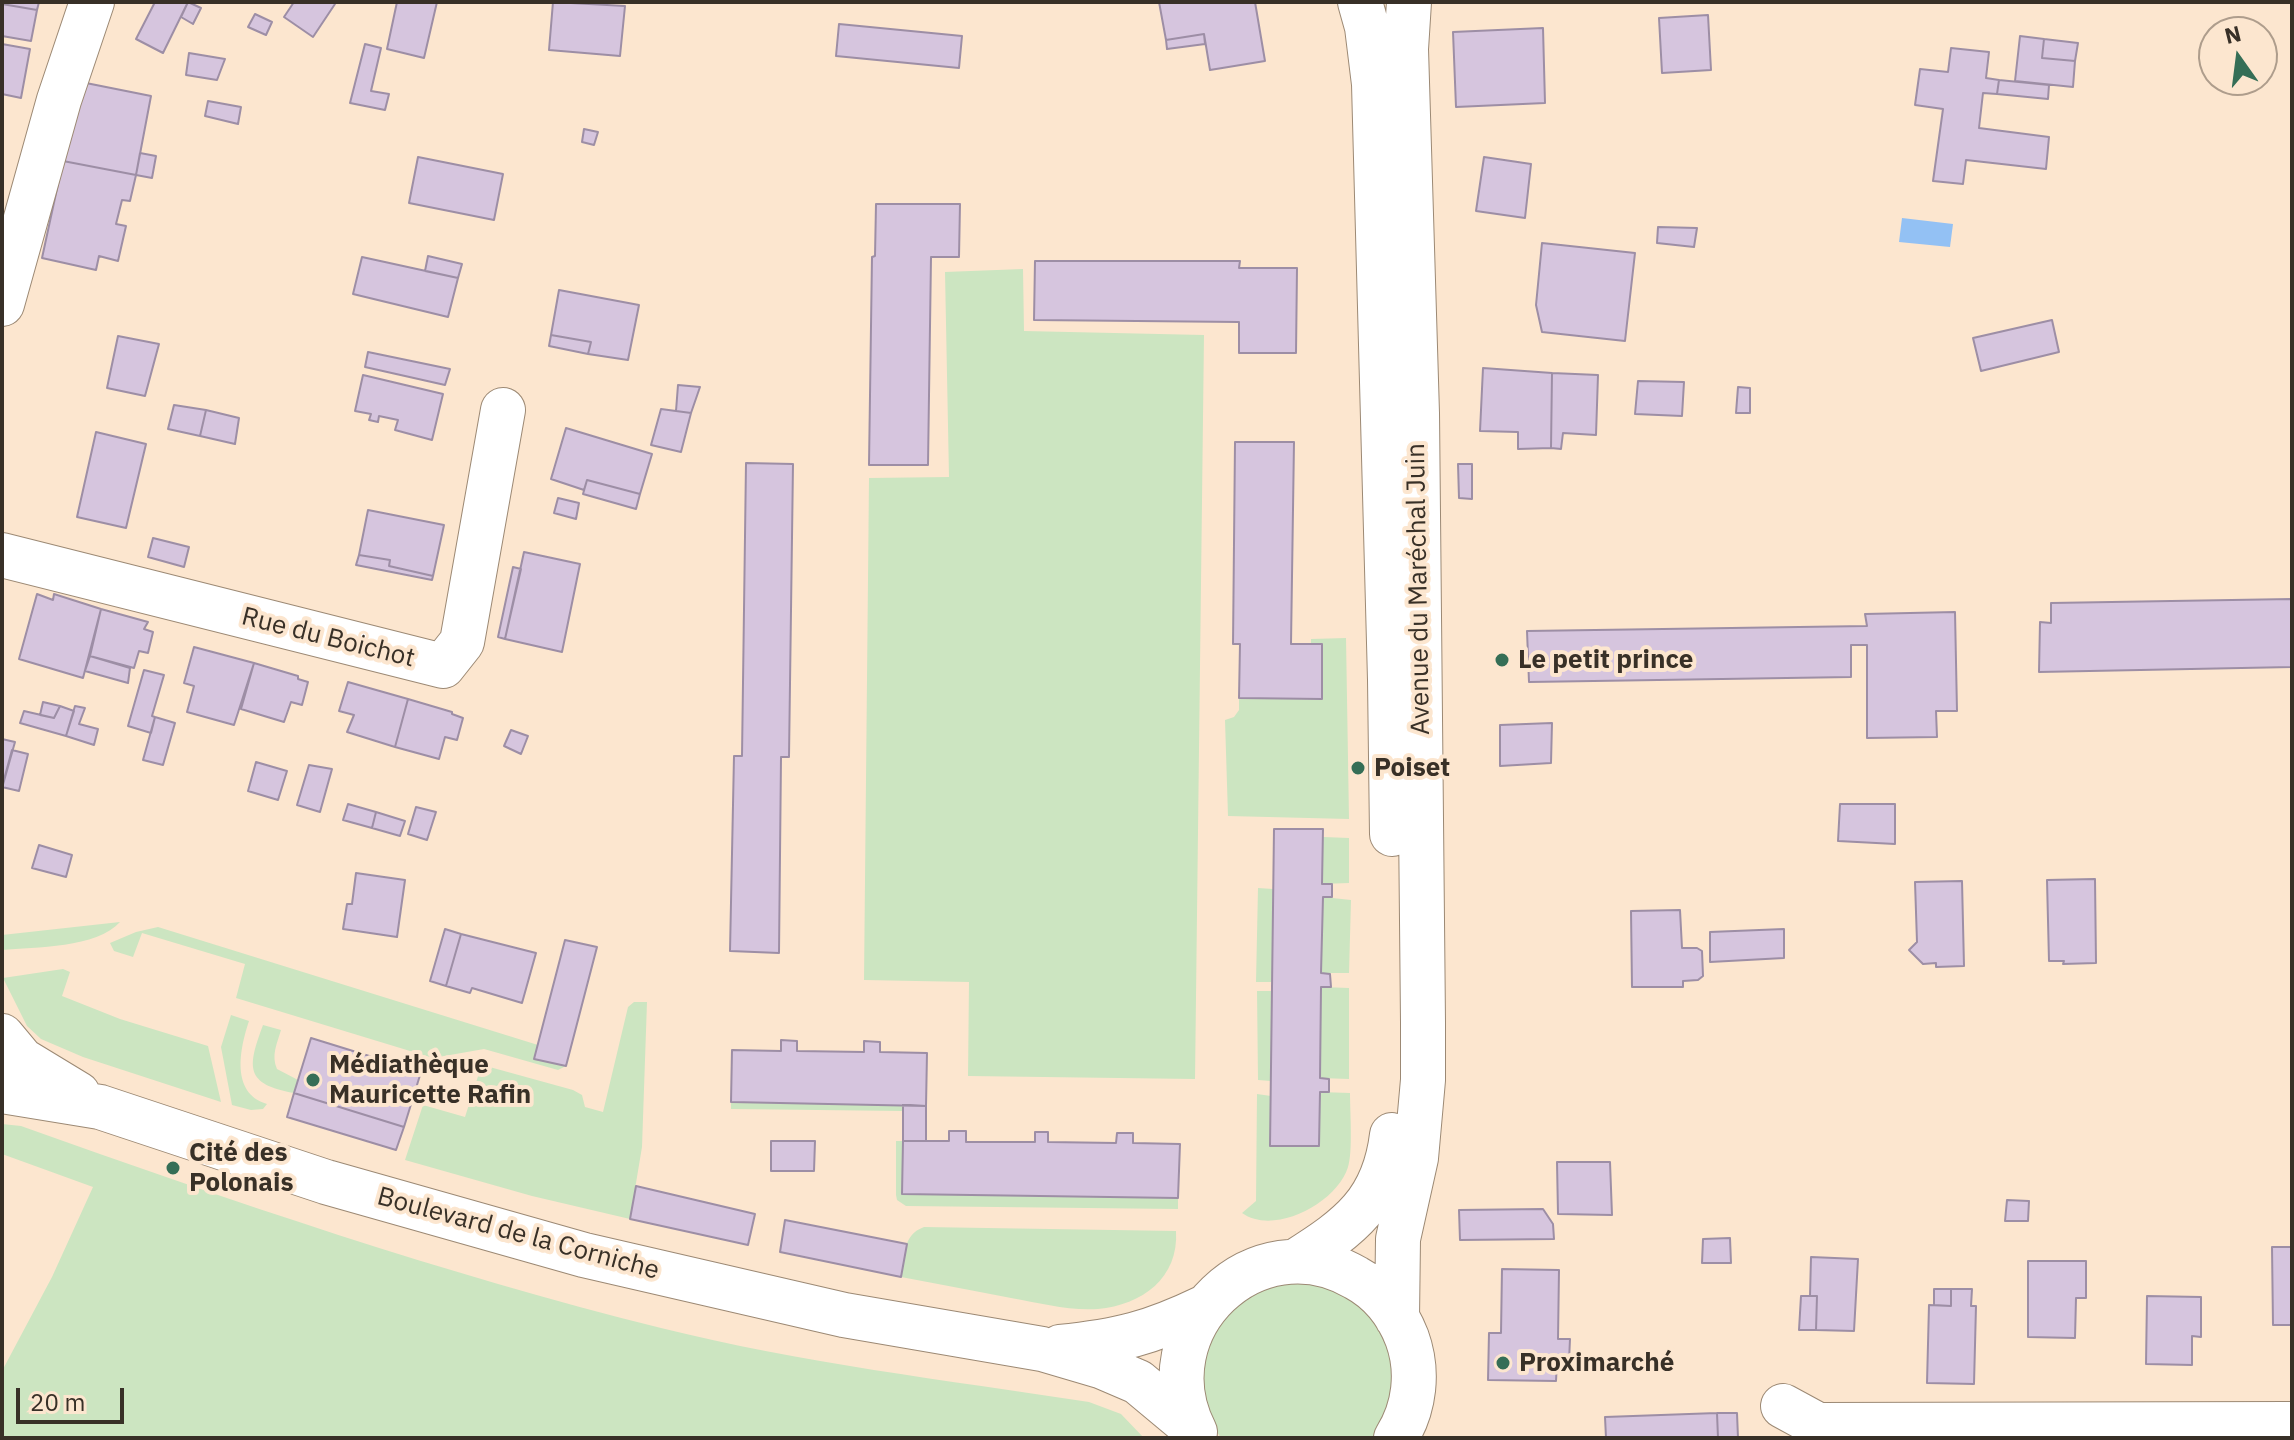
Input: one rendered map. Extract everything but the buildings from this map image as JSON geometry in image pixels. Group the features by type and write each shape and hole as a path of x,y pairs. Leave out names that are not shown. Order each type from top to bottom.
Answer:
{"main road":[{"path":"2,304 59,100 92,2"},
{"name":"Avenue du Maréchal Juin","path":"1296,1261 1325,1243 1352,1220 1377,1189 1390,1151 1393,1121 1390,680 1374,84 1367,27 1360,2"},
{"name":"Avenue du Maréchal Juin","path":"1397,1318 1398,1239 1416,1158 1423,1051 1417,413 1406,49 1409,2"},
{"name":"Rue du Boichot","path":"2,555 443,666 462,642 503,410"},
{"path":"2,1036 22,1060 100,1107"},
{"name":"Boulevard de la Corniche","path":"2,1091 100,1107 326,1182 584,1255 844,1315 1042,1349"},
{"path":"1195,1433 1183,1397 1182,1366 1189,1335 1205,1307 1220,1291 1249,1272 1296,1261 1314,1262 1347,1272 1375,1291 1397,1318 1411,1353 1414,1378 1407,1417 1396,1438"},
{"path":"1042,1349 1112,1342 1172,1323 1205,1307"},
{"path":"1042,1349 1103,1367 1138,1382 1195,1433"},
{"path":"1783,1406 1818,1425 2292,1424"}],"green space":[{"path":"1023,269 1024,331 1204,335 1195,1079 968,1076 969,982 864,980 869,478 949,477 945,272"},
{"path":"1346,638 1349,819 1228,816 1225,720 1234,717 1239,710 1239,698 1322,699 1322,645 1311,644 1311,639"},
{"path":"1323,837 1349,838 1349,883 1322,884"},
{"path":"1258,888 1273,889 1272,982 1256,982"},
{"path":"1323,897 1351,900 1349,973 1321,973"},
{"path":"120,922 110,931 81,941 2,950 2,935"},
{"path":"158,927 538,1045 535,1059 566,1066 558,1070 484,1049 433,1058 236,998 245,964 142,933 133,957 114,951 110,943"},
{"path":"63,969 70,972 62,996 120,1019 208,1046 221,1102 83,1057 41,1039 27,1026 3,978"},
{"path":"1321,987 1349,988 1349,1079 1320,1078"},
{"path":"1257,991 1272,991 1271,1081 1258,1080"},
{"path":"634,1002 647,1002 642,1147 630,1219 532,1196 405,1160 423,1105 465,1117 480,1070 486,1066 573,1090 582,1095 585,1107 603,1112 628,1007"},
{"path":"231,1015 249,1021 241,1068 247,1090 267,1104 263,1109 251,1110 232,1105 221,1047"},
{"path":"263,1025 281,1030 275,1050 275,1064 277,1069 298,1080 294,1093 266,1085 254,1072 254,1052"},
{"path":"1350,1093 1350,1152 1342,1180 1318,1203 1287,1218 1271,1221 1242,1213 1256,1201 1257,1094 1271,1096"},
{"path":"731,1102 903,1105 903,1111 731,1109"},
{"path":"2,1124 21,1126 338,1235 580,1307 767,1351 1089,1402 1121,1414 1144,1438 2,1438 2,1371 52,1277 93,1187 2,1154"},
{"path":"896,1141 903,1141 902,1194 1178,1198 1178,1209 906,1206 897,1200 896,1195"},
{"path":"924,1227 1176,1231 1171,1262 1155,1286 1129,1302 1098,1309 1076,1309 901,1277 908,1241"},
{"path":"1296,1280 1346,1294 1372,1319 1382,1334 1389,1351 1392,1386 1383,1421 1373,1438 1221,1438 1213,1426 1200,1378 1213,1329 1248,1294"}],"water":[{"path":"1902,218 1953,224 1950,247 1899,242"}],"place":[{"name":"Le petit prince","path":"1502,660"},
{"name":"Poiset","path":"1358,768"},
{"name":"Médiathèque Mauricette Rafin","path":"313,1080"},
{"name":"Cité des Polonais","path":"173,1168"},
{"name":"Proximarché","path":"1503,1363"}]}
